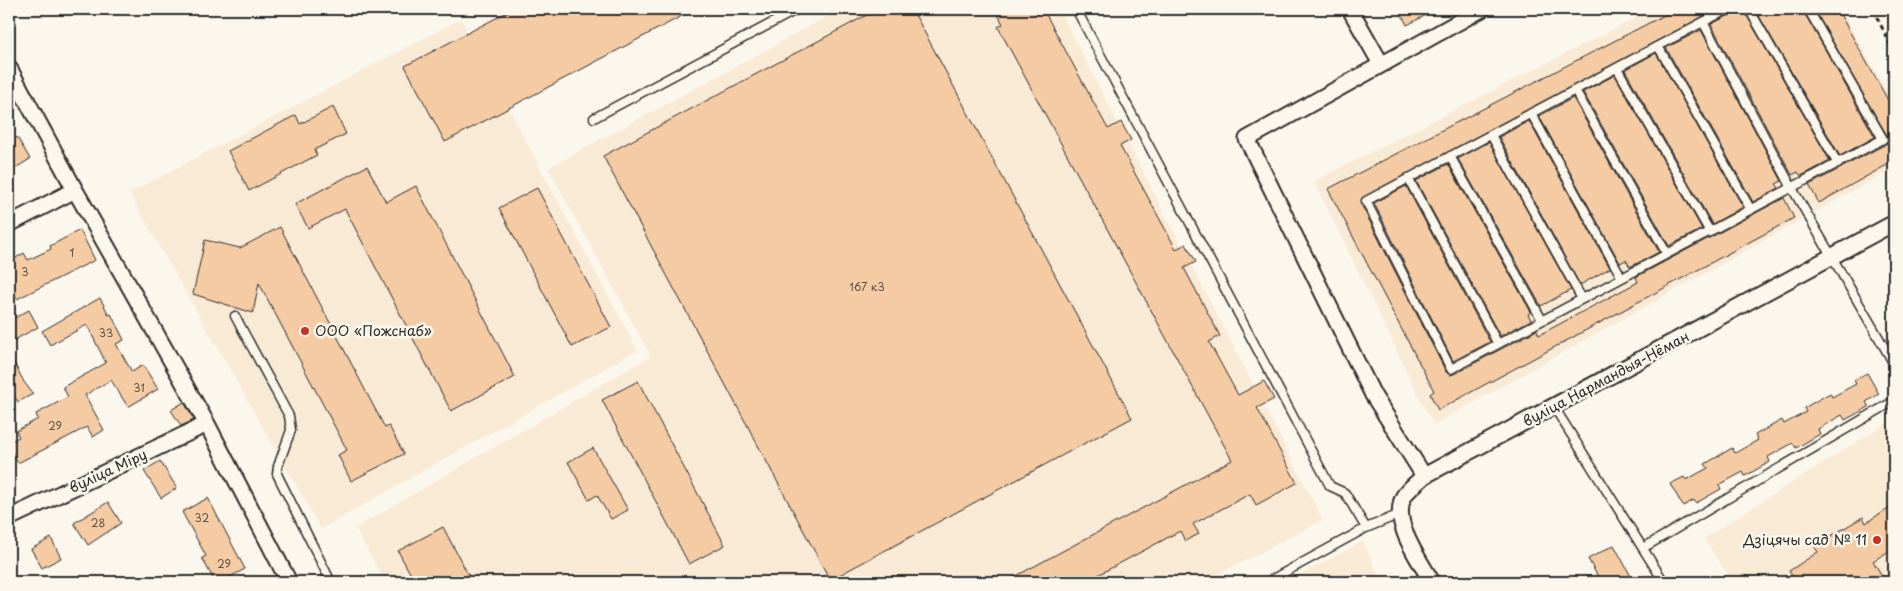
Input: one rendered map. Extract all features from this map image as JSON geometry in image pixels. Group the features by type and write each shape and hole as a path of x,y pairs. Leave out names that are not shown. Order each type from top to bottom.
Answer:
{"street":[{"path":"1350,9 1381,64"},
{"path":"1424,476 1374,395 1247,139 1482,9"},
{"path":"9,68 75,190 207,424 288,582"},
{"path":"9,224 75,190"},
{"name":"вуліца Нармандыя-Нёман","path":"1400,514 1404,496 1424,476 1554,408 1894,223"},
{"name":"вуліца Міру","path":"9,518 207,424"},
{"path":"1400,514 1403,531 1432,582"}],"lane":[{"path":"594,118 798,9"},
{"path":"1076,9 1330,486 1345,493 1366,528"},
{"path":"1729,9 1366,201 1451,369 1883,139 1808,9"},
{"path":"1749,9 1838,164"},
{"path":"1703,22 1792,188 1894,364"},
{"path":"1658,46 1751,210"},
{"path":"1617,68 1710,232"},
{"path":"1575,90 1667,254"},
{"path":"1531,113 1622,278"},
{"path":"1491,134 1582,299"},
{"path":"1450,156 1542,320"},
{"path":"1408,178 1498,344"},
{"path":"235,316 289,416 291,430 277,474 330,582"},
{"path":"1643,548 1894,401"},
{"path":"1554,408 1664,582"},
{"path":"1267,582 1366,528 1400,514"}],"path":[{"path":"1873,9 1890,46 1894,49"}],"shaded area":[{"path":"842,9 1059,9 1323,520 1204,582 385,582 355,528 651,356 548,168"},
{"path":"1654,9 1840,9 1894,104 1894,168 1433,425 1314,181"},
{"path":"461,19 637,350 321,529 129,193"},
{"path":"1887,423 1894,436 1894,582 1732,582 1704,538"},
{"path":"1363,541 1381,582 1287,582"}],"building":[{"path":"513,9 695,9 445,142 405,66"},
{"path":"878,9 912,9 1132,418 830,580 603,156"},
{"path":"995,9 1043,9 1108,129 1121,122 1131,140 1120,146 1176,249 1186,244 1196,262 1184,268 1220,336 1209,342 1238,395 1264,381 1274,399 1257,408 1297,483 1256,505 1250,494 1193,524 1199,534 1185,541 1180,531 1085,582 1005,582 1232,460 998,27 1003,24"},
{"path":"1399,9 1438,9 1407,25"},
{"path":"1676,9 1717,9 1362,198 1361,204 1446,372 1450,375 1454,374 1537,330 1539,335 1638,282 1636,277 1784,198 1794,218 1438,410 1430,394 1434,391 1328,189"},
{"path":"1735,9 1743,9 1830,161 1803,175 1800,175 1798,172 1792,175 1711,24 1732,14"},
{"path":"1755,9 1802,9 1875,137 1840,156"},
{"path":"1814,9 1837,9 1894,111 1894,161 1819,203 1809,185 1886,144 1889,139"},
{"path":"1701,30 1782,181 1776,184 1779,188 1753,202 1666,48"},
{"path":"1656,53 1743,207 1712,224 1625,70"},
{"path":"1615,75 1702,229 1669,246 1583,92"},
{"path":"1573,98 1659,252 1630,267 1626,260 1620,263 1539,116"},
{"path":"333,107 346,134 314,150 317,155 249,191 228,151 296,115 300,124"},
{"path":"1529,121 1610,268 1580,285 1499,137"},
{"path":"17,137 30,159 9,172 9,142"},
{"path":"1489,142 1571,290 1541,306 1458,159"},
{"path":"1448,164 1531,312 1528,314 1531,320 1500,336 1416,181"},
{"path":"367,166 386,202 416,186 515,377 451,411 345,209 308,228 295,204"},
{"path":"1406,186 1490,342 1453,361 1374,203"},
{"path":"537,188 611,327 572,347 499,208"},
{"path":"280,227 385,428 389,426 404,454 351,481 338,455 347,450 259,283 253,313 193,294 205,240 240,248"},
{"path":"80,230 95,260 17,299 9,282 9,262 24,253 28,260 51,249 50,246"},
{"path":"100,298 109,315 111,314 124,340 116,344 132,372 143,365 158,389 128,407 111,380 85,395 104,430 93,437 87,427 18,463 9,447 9,442 19,437 16,431 38,419 36,414 68,397 63,387 106,363 87,325 50,345 42,331"},
{"path":"29,310 38,327 9,343 9,321"},
{"path":"9,353 24,382 33,394 18,402 9,387"},
{"path":"1867,373 1879,394 1866,402 1869,407 1845,420 1842,415 1818,429 1820,434 1796,448 1793,443 1768,457 1770,462 1745,476 1743,472 1719,485 1721,489 1696,503 1694,500 1683,506 1670,484 1684,477 1686,480 1708,468 1705,464 1732,448 1735,453 1758,440 1755,435 1782,420 1784,424 1806,412 1804,408 1830,393 1832,397 1856,384 1854,380"},
{"path":"638,381 725,545 689,564 602,400"},
{"path":"184,402 194,420 181,426 171,410"},
{"path":"593,448 628,510 611,519 597,495 589,500 568,462"},
{"path":"160,461 177,488 161,498 144,471"},
{"path":"208,498 245,569 220,582 215,582 202,558 206,556 182,512"},
{"path":"108,502 121,523 88,545 74,523"},
{"name":"Дзіцячы сад № 11","path":"1894,504 1894,548 1873,561 1886,582 1858,582 1852,574 1839,582 1796,582 1789,571 1818,552 1814,546 1863,517 1866,523"},
{"path":"443,527 472,582 415,582 398,551"},
{"path":"51,538 61,558 42,568 31,549"},
{"path":"1614,545 1634,582 1601,582 1588,559"}],"place":[{"name":"ООО «Пожснаб»","path":"305,331"},
{"name":"Дзіцячы сад № 11","path":"1877,540"}]}
